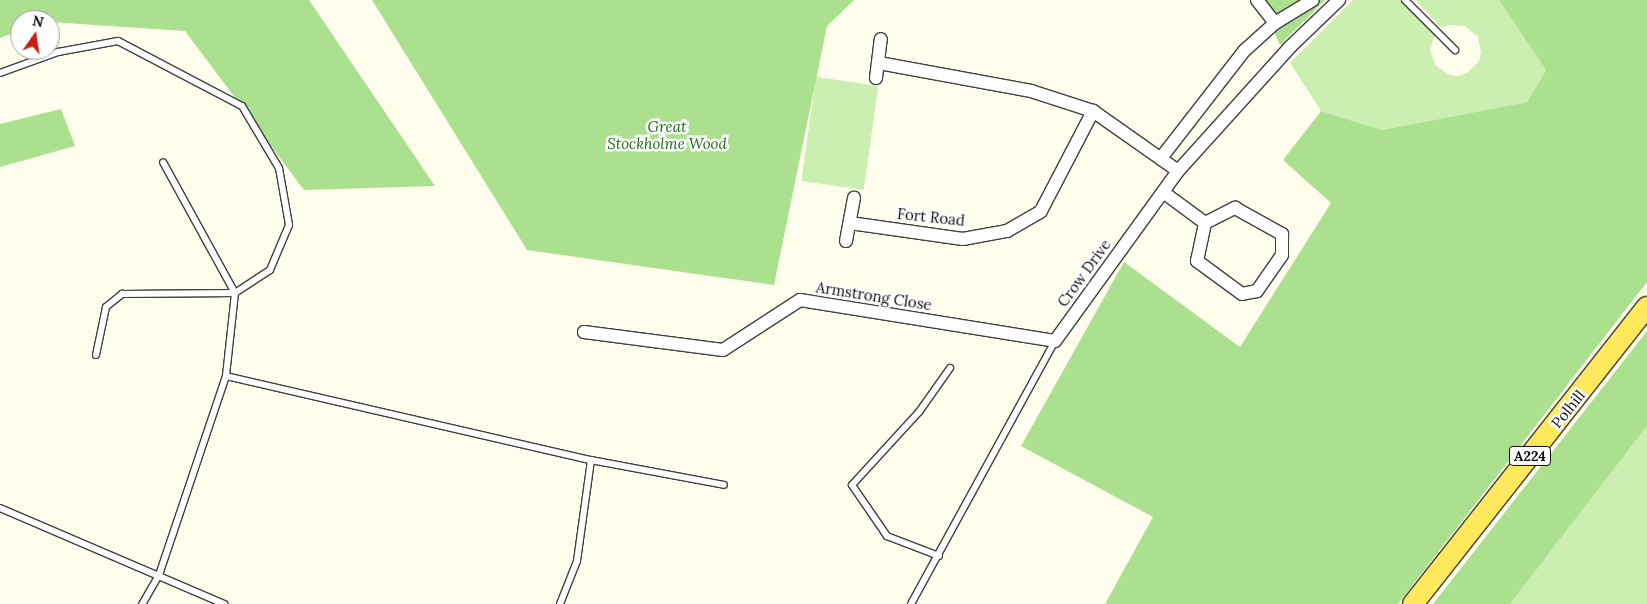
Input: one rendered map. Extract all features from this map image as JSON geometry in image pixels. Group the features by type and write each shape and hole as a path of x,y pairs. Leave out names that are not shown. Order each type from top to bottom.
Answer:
{"main road":[{"name":"Polhill","path":"1413,604 1647,308"}],"street":[{"path":"1257,0 1275,23"},
{"path":"1161,158 1244,51 1275,23 1313,0"},
{"name":"Crow Drive","path":"1055,341 1178,171 1290,47 1336,1"},
{"path":"876,78 882,39"},
{"path":"879,63 1031,91 1093,111 1178,171"},
{"name":"Fort Road","path":"850,223 963,239 1007,230 1041,211 1093,111"},
{"path":"1163,192 1205,223"},
{"path":"846,241 854,198"},
{"path":"1235,208 1282,234 1282,255 1257,291 1242,294 1197,261 1205,223 1235,208"},
{"name":"Armstrong Close","path":"584,332 723,350 800,300 1055,341"}],"lane":[{"path":"1406,0 1455,50"},
{"path":"0,73 58,52 118,41 242,106 279,168 290,225 270,270 235,293 122,294 106,307 96,356"},
{"path":"142,604 159,575 226,376 235,293 163,162"},
{"name":"Crow Drive","path":"911,604 939,556 1055,341"},
{"path":"939,556 886,536 852,485 919,412 950,368"},
{"path":"226,376 591,460 724,485"},
{"path":"560,604 577,561 591,460"},
{"path":"0,508 224,604"}],"green space":[{"path":"0,0 309,0 435,186 304,190 185,31 60,23 60,10 10,10 10,34 0,38"},
{"name":"Great Stockholme Wood","path":"372,0 854,0 827,26 774,285 527,250"},
{"path":"1260,0 1325,0 1280,45"},
{"path":"1353,0 1399,0 1435,34 1430,50 1436,66 1450,75 1459,76 1467,73 1479,61 1481,53 1478,37 1465,26 1449,25 1441,28 1416,0 1499,0 1546,70 1527,102 1382,130 1321,111 1290,63"},
{"path":"1499,0 1647,0 1647,282 1398,604 1105,604 1153,517 1021,446 1124,262 1240,347 1331,203 1283,160 1321,111 1382,130 1527,102 1546,70"},
{"path":"816,77 878,86 864,190 801,181"},
{"path":"61,109 75,146 0,167 0,124"},
{"path":"1647,331 1647,426 1510,604 1433,604"},
{"path":"1647,426 1647,604 1510,604"}]}
